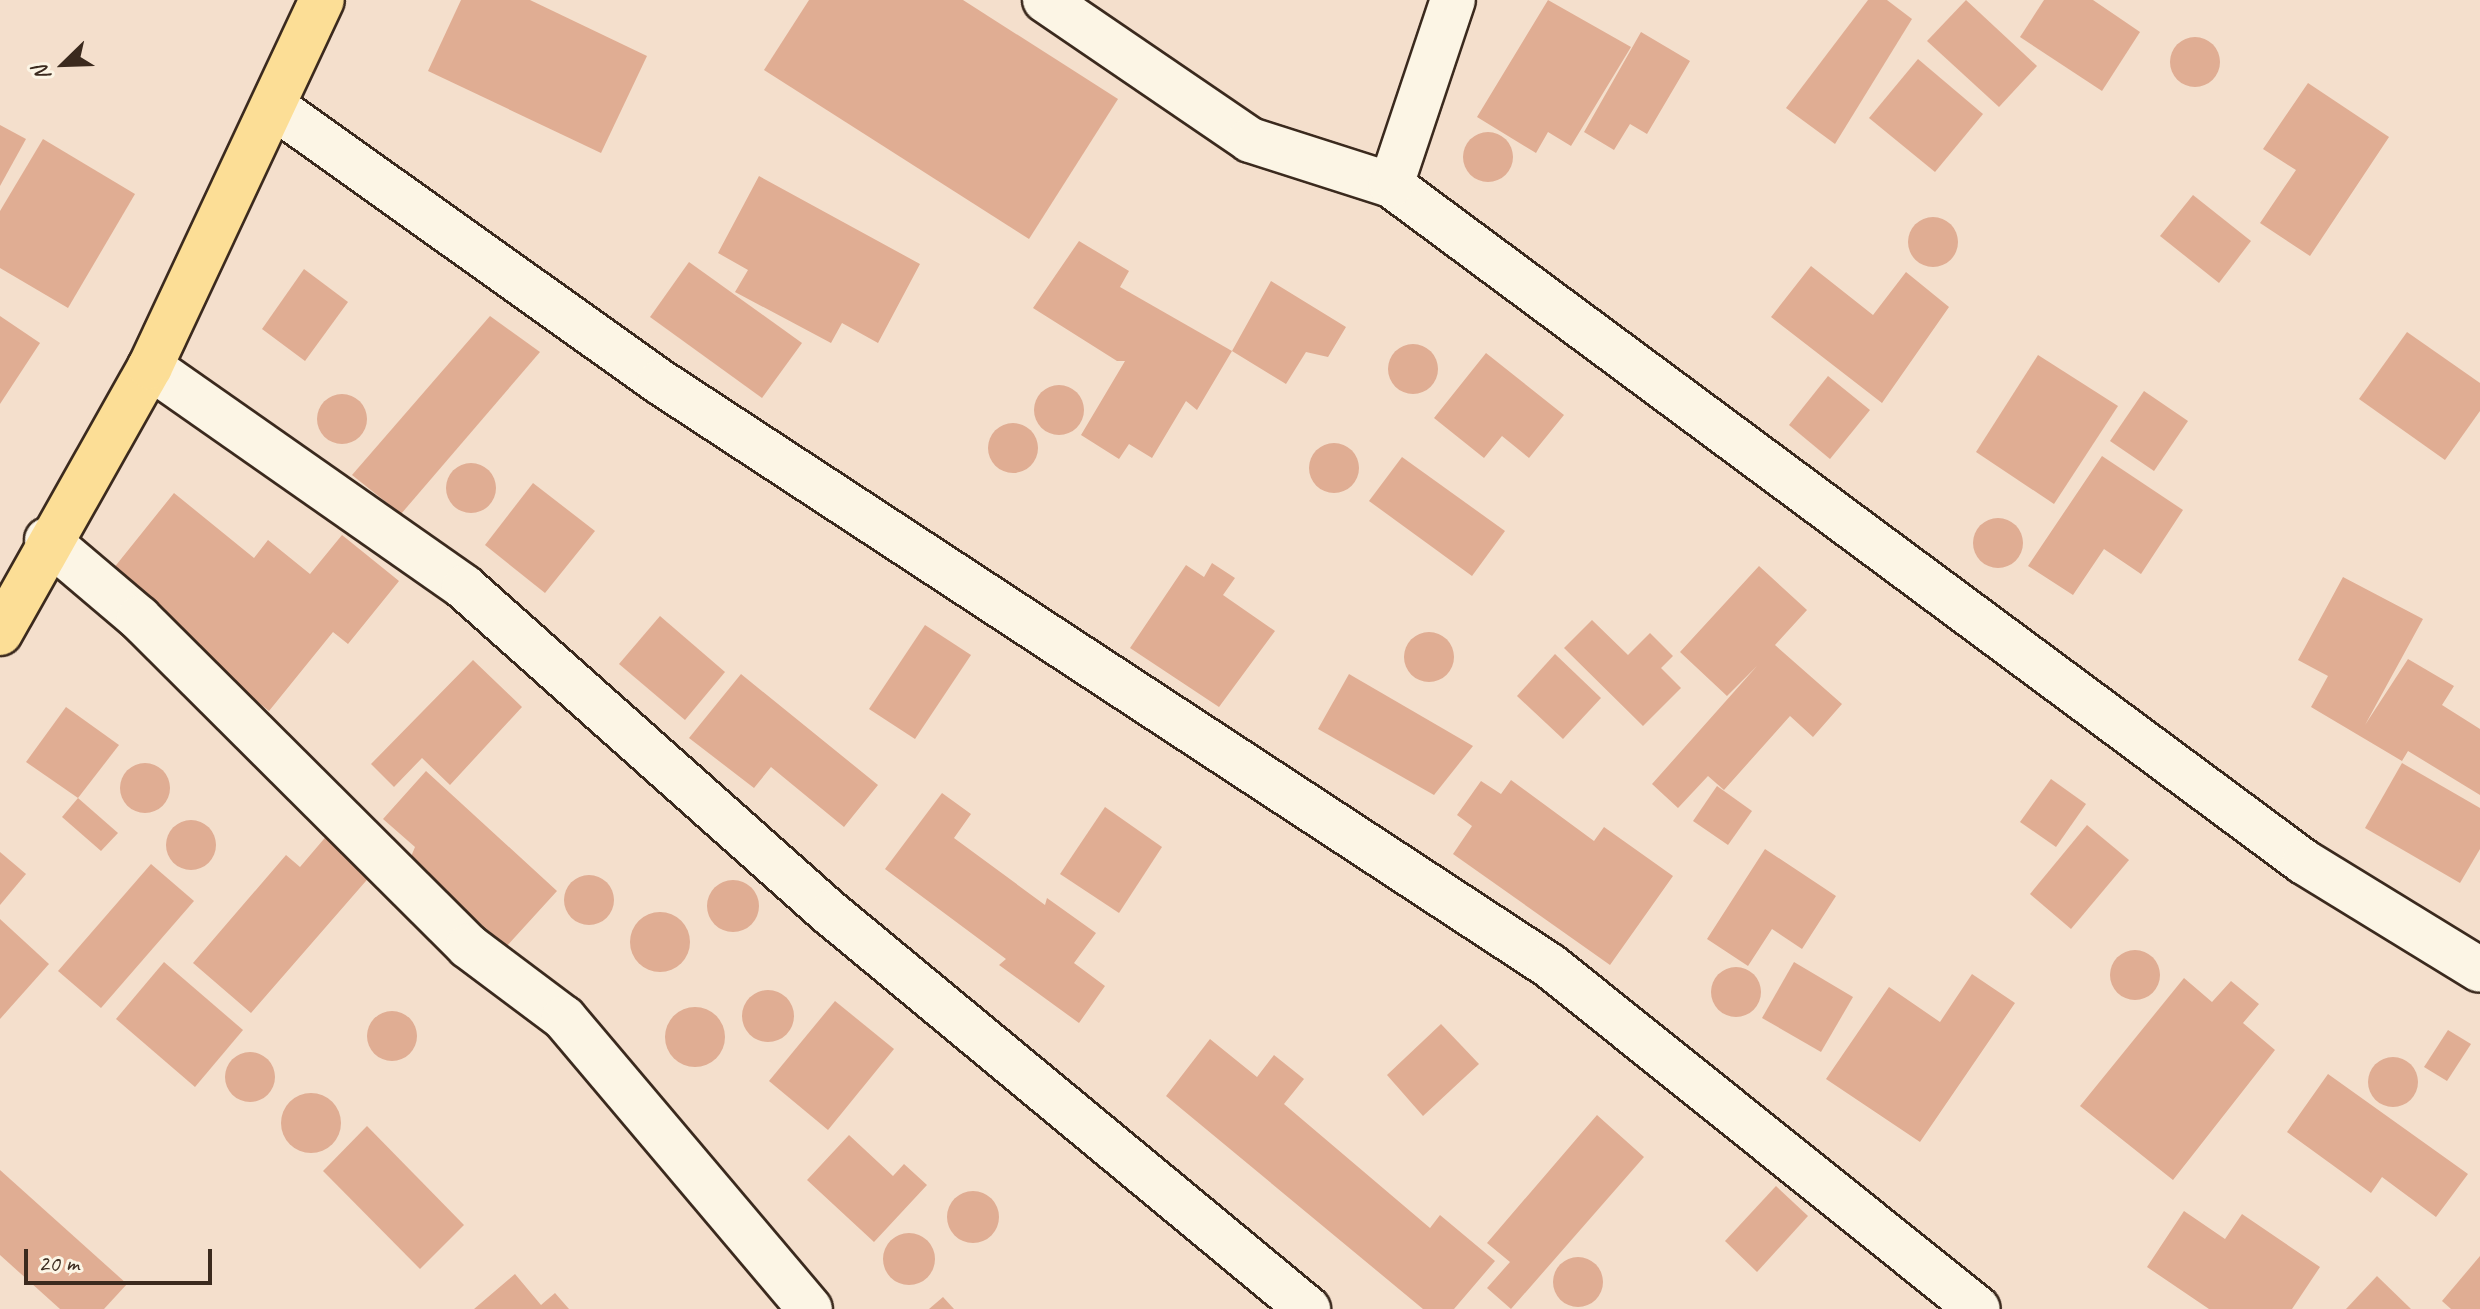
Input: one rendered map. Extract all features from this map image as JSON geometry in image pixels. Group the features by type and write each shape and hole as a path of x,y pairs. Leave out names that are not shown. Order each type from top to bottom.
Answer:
{"main road":[{"path":"0,633 47,540 150,367 273,106 314,3"}],"street":[{"path":"1045,0 1250,140 1391,185 2304,862 2480,970"},
{"path":"1391,185 1453,0"},
{"path":"273,106 660,382 1550,966 1978,1309"},
{"path":"150,367 464,587 830,913 1308,1309"},
{"path":"47,540 139,618 468,946 564,1018 810,1309"}],"building":[{"path":"461,0 530,0 647,56 601,153 428,71"},
{"path":"809,0 963,0 1118,99 1029,239 764,70"},
{"path":"1548,0 1631,47 1571,146 1548,132 1536,153 1477,117"},
{"path":"1868,0 1887,0 1912,19 1835,144 1786,108"},
{"path":"1966,0 2037,66 1999,107 1927,41"},
{"path":"2044,0 2093,0 2140,32 2102,91 2020,37"},
{"path":"1641,32 1690,61 1647,134 1630,124 1614,150 1584,132"},
{"path":"2195,37 2212,45 2220,62 2212,79 2195,87 2178,79 2170,62 2178,45"},
{"path":"1918,59 1983,114 1935,172 1869,118"},
{"path":"2308,83 2389,137 2310,256 2260,223 2296,170 2263,149"},
{"path":"0,125 26,139 0,186"},
{"path":"1488,132 1505,140 1513,157 1505,174 1488,182 1471,174 1463,157 1471,140"},
{"path":"43,139 135,194 68,308 0,268 0,211"},
{"path":"759,176 920,264 878,343 842,323 831,343 735,292 748,270 718,253"},
{"path":"2193,195 2251,241 2219,283 2160,236"},
{"path":"1933,217 1950,225 1958,242 1950,259 1933,267 1916,259 1908,242 1916,225"},
{"path":"1079,241 1129,271 1120,287 1232,351 1197,410 1186,401 1152,458 1129,444 1119,459 1081,435 1125,361 1117,361 1033,308"},
{"path":"689,262 802,343 762,398 650,317"},
{"path":"1811,266 1873,315 1906,272 1949,307 1882,403 1771,317"},
{"path":"304,269 348,302 305,361 262,329"},
{"path":"1271,281 1346,327 1328,357 1306,352 1286,384 1232,351"},
{"path":"0,316 40,343 0,404"},
{"path":"490,316 540,352 401,514 352,475"},
{"path":"2407,332 2480,383 2480,411 2445,460 2359,399"},
{"path":"1413,344 1431,351 1438,369 1431,387 1413,394 1395,387 1388,369 1395,351"},
{"path":"1486,353 1564,415 1529,458 1502,436 1484,458 1434,418"},
{"path":"2038,355 2118,406 2054,504 1976,452"},
{"path":"1828,376 1870,410 1830,459 1789,425"},
{"path":"1059,385 1076,393 1084,410 1076,427 1059,435 1042,427 1034,410 1042,393"},
{"path":"2144,391 2188,421 2154,471 2110,441"},
{"path":"342,394 359,402 367,419 359,436 342,444 325,436 317,419 325,402"},
{"path":"1013,423 1030,431 1038,448 1030,465 1013,473 996,465 988,448 996,431"},
{"path":"1334,443 1351,451 1359,468 1351,485 1334,493 1317,485 1309,468 1317,451"},
{"path":"2102,456 2183,510 2141,574 2104,549 2073,595 2028,566"},
{"path":"1402,457 1505,531 1472,576 1369,501"},
{"path":"471,463 488,471 496,488 488,505 471,513 454,505 446,488 454,471"},
{"path":"533,483 595,531 545,593 485,545"},
{"path":"174,493 254,558 268,540 310,574 342,535 399,581 348,644 333,632 269,711 166,627 173,618 113,569"},
{"path":"1998,518 2015,526 2023,543 2015,560 1998,568 1981,560 1973,543 1981,526"},
{"path":"1212,563 1235,578 1223,595 1275,631 1219,707 1130,648 1186,565 1204,577"},
{"path":"1759,566 1807,610 1775,645 1842,704 1813,737 1790,716 1724,790 1708,776 1678,808 1652,784 1757,666 1727,696 1680,652"},
{"path":"2343,577 2423,619 2365,725 2408,659 2454,686 2442,705 2480,729 2480,795 2408,751 2402,761 2311,707 2328,676 2298,660"},
{"path":"660,616 725,672 685,720 619,664"},
{"path":"1592,620 1628,655 1650,633 1673,656 1661,668 1681,688 1643,726 1564,648"},
{"path":"925,625 971,655 915,739 869,709"},
{"path":"1429,632 1446,640 1454,657 1446,674 1429,682 1412,674 1404,657 1412,640"},
{"path":"1555,654 1601,698 1563,739 1517,696"},
{"path":"473,660 522,707 450,785 422,758 394,787 371,764"},
{"path":"741,674 878,785 844,827 771,767 754,788 689,738"},
{"path":"1349,674 1473,746 1434,795 1318,729"},
{"path":"66,707 119,745 78,798 26,762"},
{"path":"145,763 162,771 170,788 162,805 145,813 128,805 120,788 128,771"},
{"path":"2402,763 2480,808 2480,849 2460,883 2365,828"},
{"path":"426,771 557,891 506,947 410,859 415,847 383,819"},
{"path":"2051,779 2086,804 2056,847 2020,822"},
{"path":"1511,780 1594,841 1604,827 1673,876 1610,965 1453,854 1472,826 1457,815 1481,781 1501,794"},
{"path":"1717,786 1752,811 1728,845 1693,821"},
{"path":"942,793 971,814 954,838 1045,905 1047,898 1096,933 1074,963 1105,986 1079,1023 999,965 1006,959 885,869"},
{"path":"78,798 118,833 101,851 62,817"},
{"path":"1105,807 1162,847 1119,913 1060,874"},
{"path":"191,820 208,828 216,845 208,862 191,870 174,862 166,845 174,828"},
{"path":"2087,825 2129,860 2071,929 2030,894"},
{"path":"329,833 372,874 251,1013 193,963 286,855 300,867"},
{"path":"1765,849 1836,896 1802,949 1772,929 1748,966 1707,939"},
{"path":"0,852 26,874 0,905"},
{"path":"151,864 194,901 101,1008 58,971"},
{"path":"589,875 606,883 614,900 606,917 589,925 572,917 564,900 572,883"},
{"path":"733,880 751,888 759,906 751,924 733,932 715,924 707,906 715,888"},
{"path":"660,912 681,921 690,942 681,963 660,972 639,963 630,942 639,921"},
{"path":"0,919 49,964 0,1019"},
{"path":"2135,950 2152,958 2160,975 2152,992 2135,1000 2118,992 2110,975 2118,958"},
{"path":"164,962 243,1030 195,1087 116,1019"},
{"path":"1794,962 1853,997 1821,1052 1762,1018"},
{"path":"1736,967 1753,975 1761,992 1753,1009 1736,1017 1719,1009 1711,992 1719,975"},
{"path":"1972,974 2015,1003 1920,1142 1826,1079 1889,987 1940,1022"},
{"path":"2184,978 2212,1002 2231,981 2259,1004 2243,1023 2275,1050 2173,1180 2080,1106"},
{"path":"768,990 786,998 794,1016 786,1034 768,1042 750,1034 742,1016 750,998"},
{"path":"835,1001 894,1049 828,1130 769,1081"},
{"path":"695,1007 706,1009 716,1016 723,1026 723,1048 716,1058 706,1065 695,1067 684,1065 674,1058 667,1048 665,1037 667,1026 674,1016 684,1009"},
{"path":"392,1011 409,1019 417,1036 409,1053 392,1061 375,1053 367,1036 375,1019"},
{"path":"1441,1024 1479,1064 1423,1116 1387,1075"},
{"path":"2448,1030 2471,1044 2447,1081 2424,1067"},
{"path":"1210,1039 1257,1077 1274,1055 1304,1079 1284,1104 1430,1228 1440,1215 1495,1261 1454,1309 1423,1309 1166,1096"},
{"path":"250,1052 267,1060 275,1077 267,1094 250,1102 233,1094 225,1077 233,1060"},
{"path":"2393,1057 2410,1065 2418,1082 2410,1099 2393,1107 2376,1099 2368,1082 2376,1065"},
{"path":"2328,1074 2468,1174 2436,1217 2382,1177 2371,1193 2287,1132"},
{"path":"311,1093 322,1095 332,1102 339,1112 339,1134 332,1144 322,1151 311,1153 300,1151 290,1144 283,1134 281,1123 283,1112 290,1102 300,1095"},
{"path":"1597,1115 1644,1157 1511,1309 1487,1288 1510,1262 1487,1243"},
{"path":"367,1126 464,1225 420,1269 323,1171"},
{"path":"849,1135 893,1176 904,1164 927,1185 874,1242 807,1180"},
{"path":"0,1170 127,1284 104,1309 60,1309 0,1255"},
{"path":"1776,1186 1808,1216 1757,1272 1725,1241"},
{"path":"973,1191 991,1199 999,1217 991,1235 973,1243 955,1235 947,1217 955,1199"},
{"path":"2184,1211 2225,1239 2242,1214 2320,1267 2292,1309 2209,1309 2147,1267"},
{"path":"909,1233 927,1241 935,1259 927,1277 909,1285 891,1277 883,1259 891,1241"},
{"path":"2480,1256 2480,1309 2451,1309 2442,1301"},
{"path":"1578,1257 1595,1265 1603,1282 1595,1299 1578,1307 1561,1299 1553,1282 1561,1265"},
{"path":"515,1274 541,1305 555,1293 569,1309 474,1309"},
{"path":"2377,1276 2411,1309 2346,1309"},
{"path":"943,1297 954,1309 929,1309"}]}
